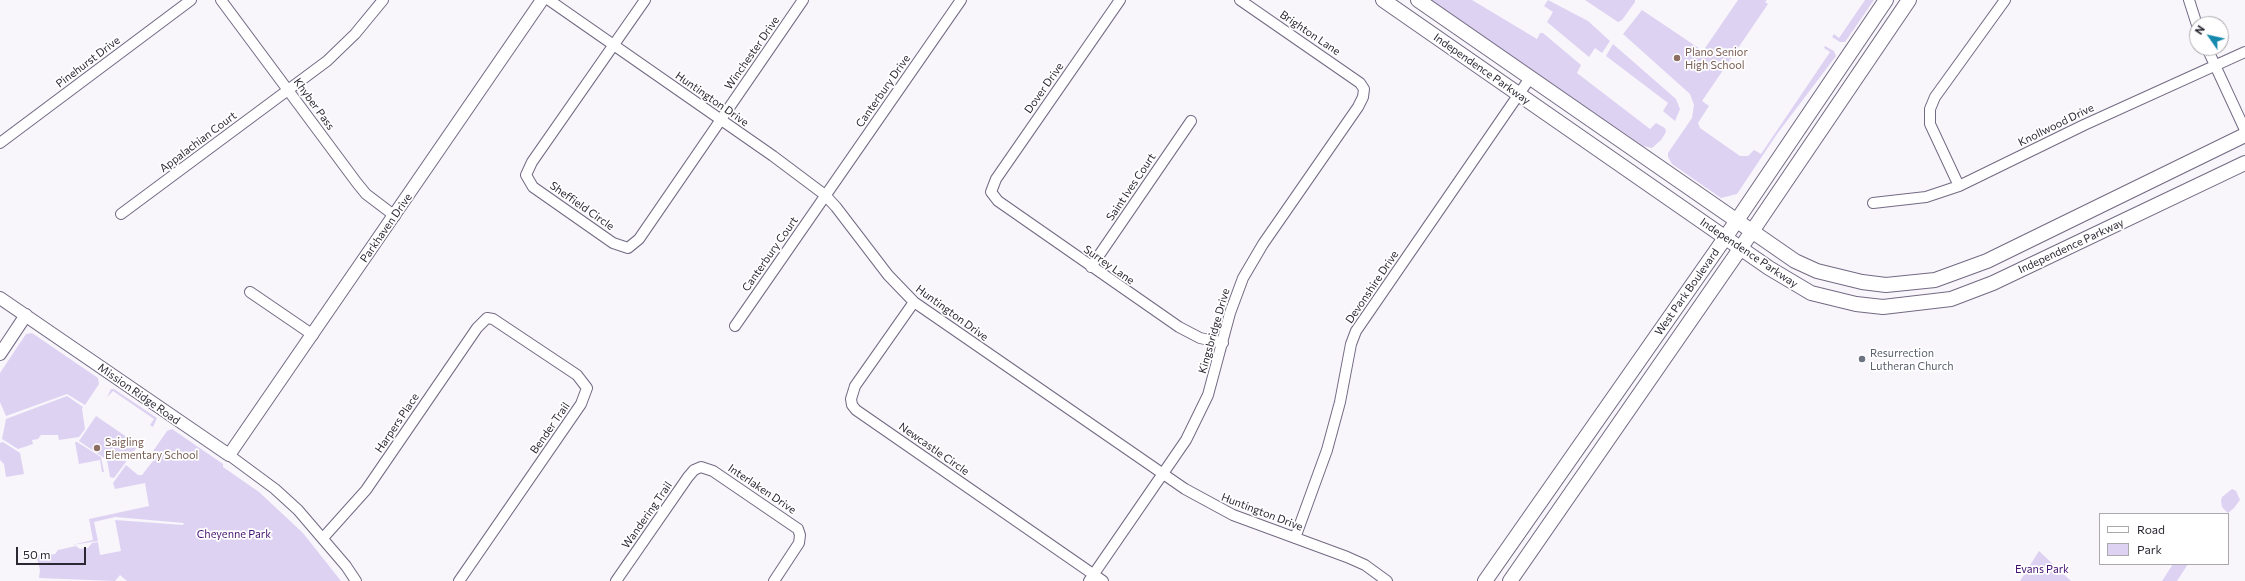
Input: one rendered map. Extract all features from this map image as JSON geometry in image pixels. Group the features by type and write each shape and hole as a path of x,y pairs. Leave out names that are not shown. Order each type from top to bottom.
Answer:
{"main road":[{"name":"Independence Parkway","path":"1383,0 1725,238 1788,280 1811,293 1831,299 1882,306 1950,299 1992,283 2245,163"},
{"name":"Independence Parkway","path":"1418,0 1795,261 1817,271 1840,278 1886,285 1935,280 1987,262 2245,135"},
{"name":"West Park Boulevard","path":"1485,581 1725,238 1886,0"},
{"name":"West Park Boulevard","path":"1510,581 1752,232 1909,0"},
{"path":"1642,180 1653,163"}],"street":[{"name":"Pinehurst Drive","path":"0,143 191,0"},
{"name":"Khyber Pass","path":"221,0 357,184 395,216"},
{"name":"Appalachian Court","path":"121,214 327,61 349,40 383,0"},
{"name":"Parkhaven Drive","path":"229,455 395,216 542,0"},
{"name":"Huntington Drive","path":"549,0 825,195 836,207 888,275 914,302 1163,474 1220,509 1348,557 1365,565 1388,581"},
{"path":"613,45 645,0"},
{"name":"Winchester Drive","path":"720,120 803,0"},
{"name":"Canterbury Drive","path":"825,195 960,0"},
{"name":"Dover Drive","path":"992,192 996,179 1120,0"},
{"name":"Brighton Lane","path":"1240,0 1355,79 1364,89"},
{"path":"1959,186 1930,124 1930,109 1935,97 2005,0"},
{"path":"2189,0 2194,16"},
{"name":"Sheffield Circle","path":"613,45 532,162 526,175 533,187 613,243 628,248 634,245 720,120"},
{"name":"Knollwood Drive","path":"1873,203 1926,197 1959,186 2215,64 2245,52"},
{"path":"2212,56 2245,130"},
{"name":"Devonshire Drive","path":"1295,538 1327,450 1340,402 1350,350 1356,331 1530,78"},
{"name":"Kingsbridge Drive","path":"1091,578 1186,440 1198,419 1208,395 1230,313 1243,278 1263,244 1358,107 1364,89"},
{"name":"Saint Ives Court","path":"1091,267 1191,121"},
{"name":"Surrey Lane","path":"992,192 998,201 1179,327 1200,338 1223,343"},
{"name":"Canterbury Court","path":"735,326 825,195"},
{"path":"250,292 313,335"},
{"name":"Mission Ridge Road","path":"0,298 229,455 275,489 324,538 356,581"},
{"name":"Newcastle Circle","path":"914,302 855,386 851,399 852,405 1091,578 1103,581"},
{"path":"0,354 26,315"},
{"name":"Harpers Place","path":"324,538 366,490 477,328 487,318"},
{"name":"Bender Trail","path":"459,581 581,404 587,388 577,375 499,323 487,318"},
{"name":"Wandering Trail","path":"616,581 688,477 694,470 701,467"},
{"name":"Interlaken Drive","path":"701,467 713,471 798,529 800,535 799,543 774,581"}],"green space":[{"path":"1431,0 1472,0 1537,39 1540,33 1543,33 1581,65 1577,73 1650,129 1656,123 1665,128 1666,132 1661,140 1652,148 1643,146"},
{"path":"1548,0 1588,21 1610,41 1602,53 1595,48 1589,57 1547,22 1553,12 1544,6"},
{"path":"1585,0 1635,0 1635,2 1622,20 1618,22"},
{"path":"1738,0 1767,0 1765,2 1768,4 1702,101 1709,106 1698,123 1700,128 1740,156 1748,156 1754,150 1761,154 1830,52 1824,48 1825,46 1834,51 1836,56 1777,134 1737,194 1721,198 1672,164 1668,157 1668,153 1692,118 1694,105 1690,94 1623,34 1642,10 1703,51"},
{"path":"1865,0 1874,0 1845,42 1840,42 1832,37 1834,34 1839,38"},
{"path":"1613,44 1676,99 1680,109 1675,121 1663,111 1668,103 1606,56"},
{"path":"32,333 98,378 99,384 85,405 67,394 6,416 0,402 0,373 26,334"},
{"path":"111,389 114,389 157,418 153,427 150,425 154,419 113,391 107,397"},
{"path":"67,396 83,407 85,429 79,437 59,440 58,435 41,435 38,439 32,440 33,444 18,449 2,439 6,419"},
{"path":"96,416 137,444 137,447 114,478 110,477 107,460 79,441"},
{"name":"Cheyenne Park","path":"172,429 223,464 223,467 259,492 303,533 341,581 127,581 120,575 115,581 39,578 40,570 36,554 44,556 55,554 58,550 76,546 80,549 88,548 92,543 98,542 100,555 121,551 115,520 183,525 184,523 115,517 94,522 98,541 72,545 93,540 89,519 149,506 145,483 115,489 113,483 126,465 138,475 142,475 156,457 151,454 167,431"},
{"path":"3,442 20,453 24,474 6,477 4,464 0,460 0,443"},
{"path":"75,442 101,457 104,472 102,472 100,460 79,464"},
{"path":"2232,489 2236,491 2240,500 2228,513 2222,507 2221,501 2222,497"},
{"name":"Evans Park","path":"2039,551 2071,581 2020,581"},
{"path":"2172,565 2187,565 2177,581 2162,581"}],"place":[{"name":"Plano Senior High School","path":"1677,58"},
{"name":"Resurrection Lutheran Church","path":"1862,359"},
{"name":"Saigling Elementary School","path":"97,448"}]}
